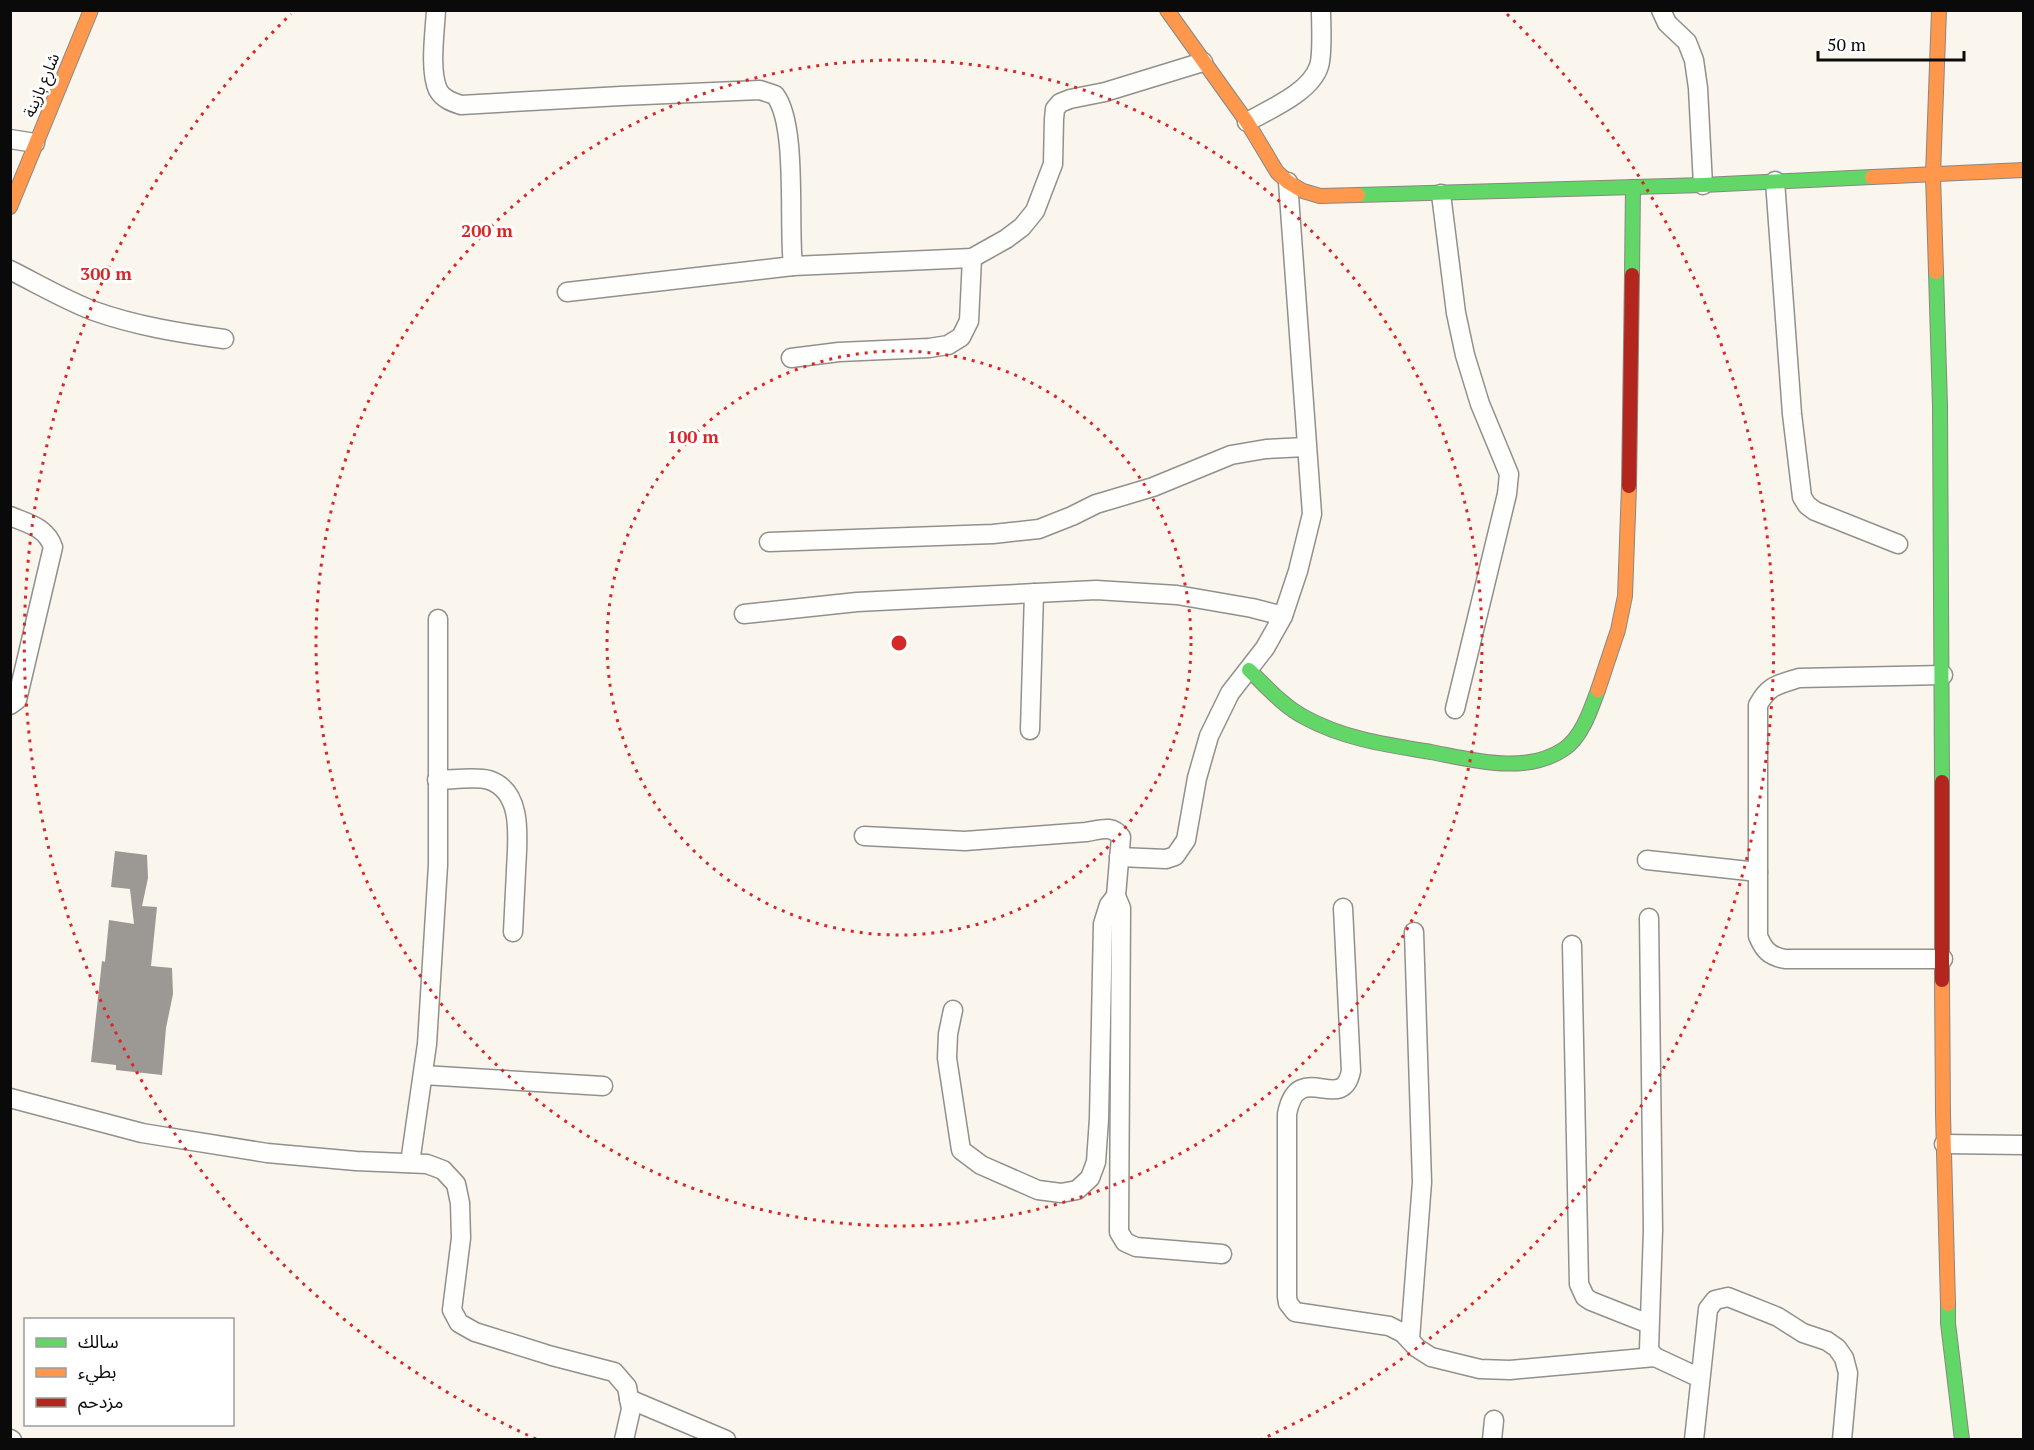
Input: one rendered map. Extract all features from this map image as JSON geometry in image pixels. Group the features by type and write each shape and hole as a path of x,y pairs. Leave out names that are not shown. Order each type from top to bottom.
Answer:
{"street":[{"name":"شارع بازينة","path":"10,207 91,10"},
{"path":"436,10 434,74 439,91 449,101 461,105 760,90 775,95 783,109 788,137 790,236 793,266"},
{"path":"1167,10 1247,122 1271,163 1288,182 1303,191 1320,196 1441,195 1536,189 1703,185 2024,170"},
{"path":"1247,122 1300,91 1311,82 1319,66 1321,10"},
{"path":"1661,10 1667,23 1687,42 1694,60 1698,88 1703,185"},
{"path":"1939,10 1933,175 1940,406 1944,1144 1948,1323 1962,1440"},
{"path":"567,292 793,266 972,258 1006,239 1022,227 1035,211 1053,164 1055,109 1060,103 1203,63"},
{"path":"10,139 35,143"},
{"path":"1775,181 1792,414 1802,497 1815,511 1898,544"},
{"path":"1119,857 1166,860 1175,856 1186,840 1197,778 1209,736 1230,693 1265,648 1283,616 1298,572 1312,514 1288,182"},
{"path":"1249,670 1300,715 1344,736 1382,745 1491,763 1531,761 1549,756 1567,747 1590,712 1619,627 1625,596 1634,187"},
{"path":"1441,195 1456,313 1465,355 1480,404 1509,474 1507,494 1455,709"},
{"path":"790,358 839,352 948,345 961,337 969,321 972,258"},
{"path":"10,270 96,312 162,330 224,339"},
{"path":"769,542 993,534 1039,529 1095,504 1153,487 1231,455 1266,449 1306,447"},
{"path":"10,516 39,528 49,536 53,547 17,700 10,705"},
{"path":"744,614 856,602 1096,590 1177,595 1252,608 1283,616"},
{"path":"1030,730 1034,593"},
{"path":"410,1163 427,1044 438,865 438,619"},
{"path":"1942,675 1799,678 1777,685 1765,693 1758,705 1758,936 1763,949 1773,957 1785,959 1943,959"},
{"path":"437,780 486,779 507,792 518,827 513,932"},
{"path":"864,836 965,841 1113,828 1121,837 1116,896 1120,908 1119,1232 1125,1242 1136,1247 1222,1254"},
{"path":"1647,860 1758,872"},
{"path":"953,1010 948,1034 947,1058 961,1149 981,1165 1038,1190 1061,1193 1077,1190 1090,1178 1096,1162 1103,924 1109,905 1116,896"},
{"path":"1343,908 1351,1071 1349,1082 1344,1088 1305,1088 1296,1092 1290,1100 1287,1125 1288,1304 1295,1311 1389,1326 1403,1333 1431,1357 1479,1369 1510,1370 1655,1357"},
{"path":"1649,918 1653,1230 1649,1350 1655,1357 1700,1378"},
{"path":"1410,1339 1422,1182 1414,932"},
{"path":"1572,945 1579,1284 1585,1297 1591,1301 1649,1324"},
{"path":"423,1075 603,1086"},
{"path":"10,1098 142,1133 267,1154 427,1164 443,1170 456,1184 460,1203 461,1238 452,1310 459,1323 475,1332 614,1372 627,1387 631,1409 624,1440"},
{"path":"1944,1144 2024,1145"},
{"path":"1694,1440 1708,1310 1715,1300 1728,1297 1778,1317 1803,1333 1831,1343 1837,1348 1844,1358 1848,1373 1842,1440"},
{"path":"629,1399 726,1440"},
{"path":"1492,1440 1494,1420"}],"building":[{"path":"115,851 147,855 148,878 142,906 157,907 151,966 172,968 173,994 166,1028 162,1075 116,1070 116,1065 91,1062 109,920 134,924 130,889 111,887"}],"traffic: fast":[{"path":"1358,195 1703,185 1872,177"},
{"path":"1632,275 1633,187"},
{"path":"1936,272 1940,406 1942,782"},
{"path":"1249,670 1289,707 1319,725 1335,731 1382,744 1499,763 1533,762 1564,749 1581,730 1598,690"},
{"path":"1948,1304 1948,1323 1962,1440"}],"traffic: slow":[{"path":"10,207 91,10"},
{"path":"1167,10 1247,122 1277,172 1303,191 1320,196 1358,195"},
{"path":"1936,272 1933,175 1939,10"},
{"path":"1872,177 2024,170"},
{"path":"1598,690 1618,630 1625,596 1629,486"},
{"path":"1942,980 1948,1304"}],"traffic: jam":[{"path":"1629,486 1632,275"},
{"path":"1942,782 1942,980"}]}
